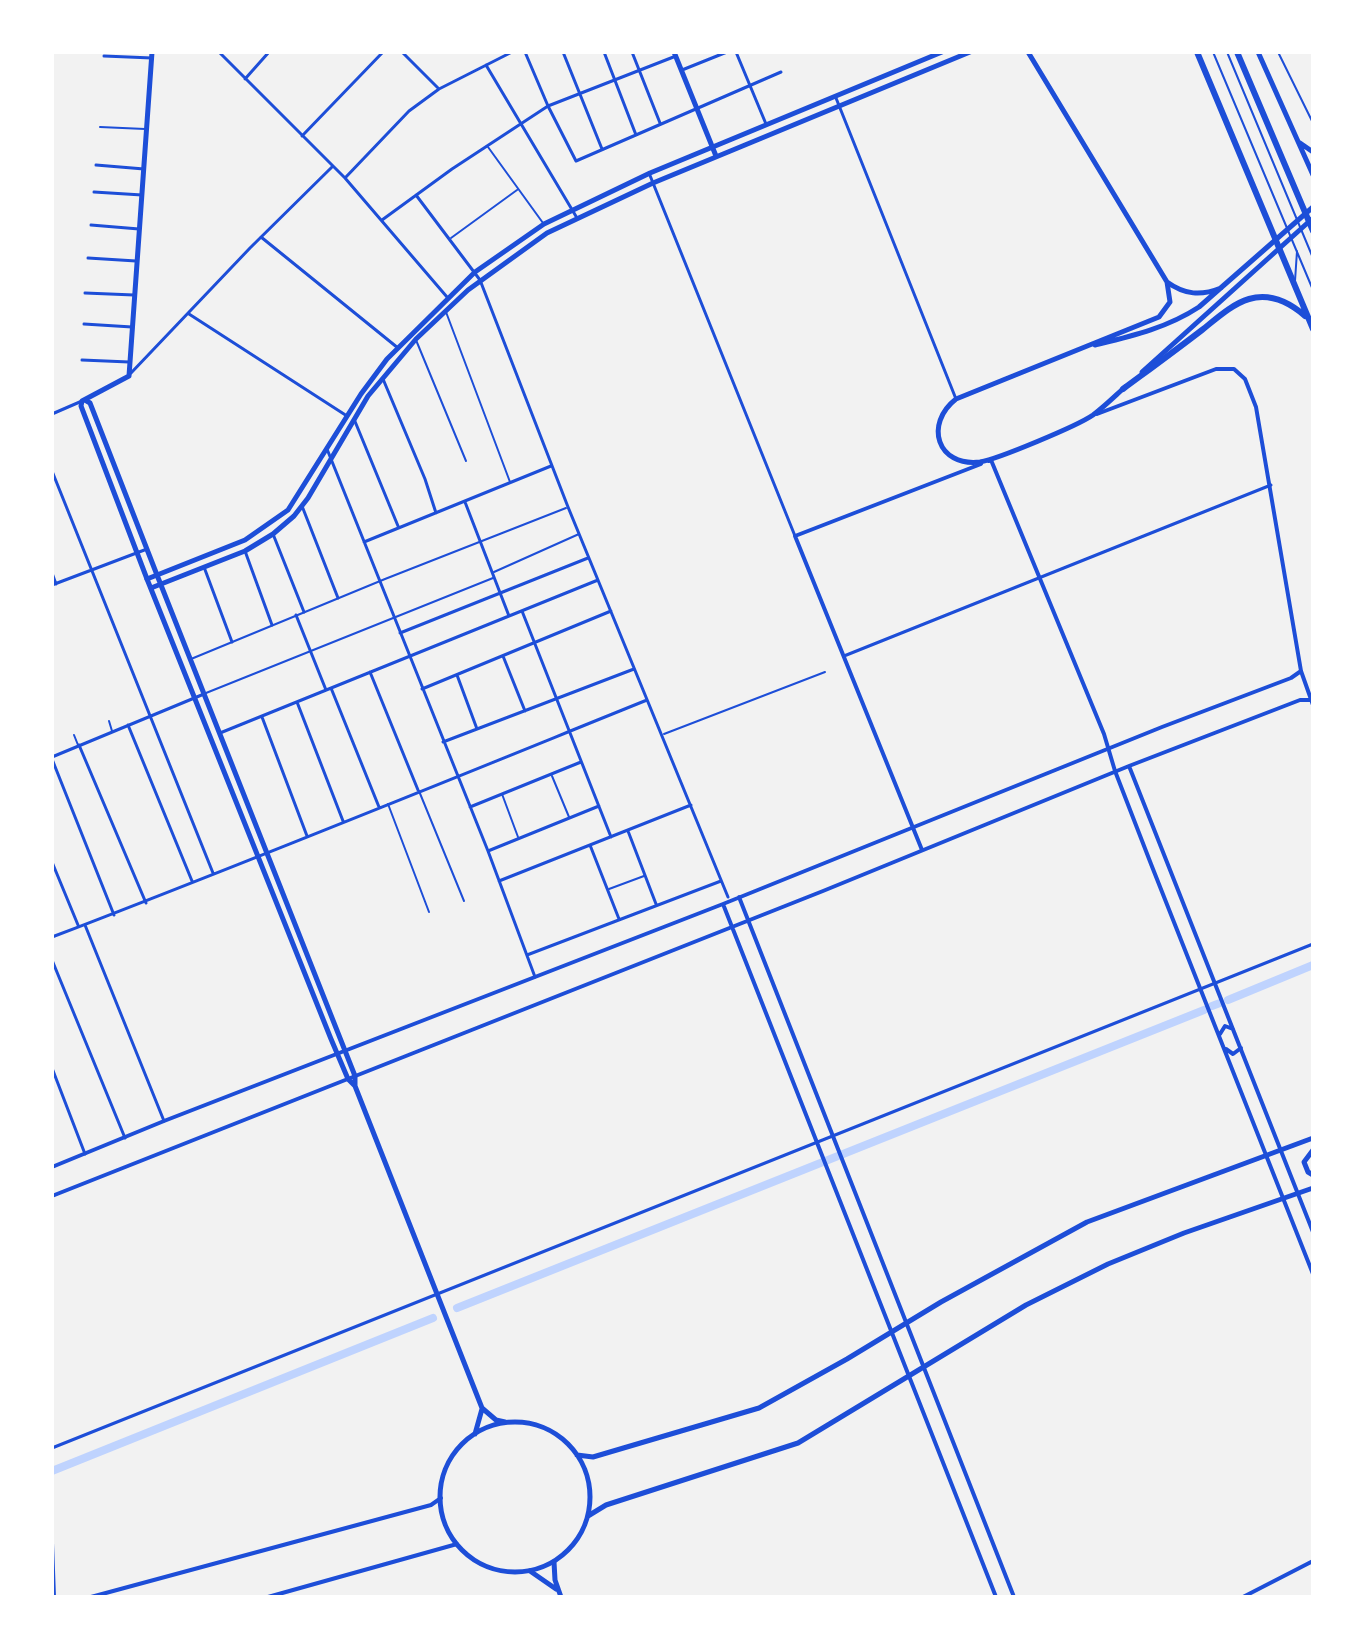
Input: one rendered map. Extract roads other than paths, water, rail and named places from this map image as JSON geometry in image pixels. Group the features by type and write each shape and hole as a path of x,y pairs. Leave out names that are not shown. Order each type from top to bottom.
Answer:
{"highway":[{"path":"1197,52 1313,329"},
{"path":"1237,52 1313,231"},
{"path":"1123,389 1228,311 1249,299 1277,299 1288,303 1309,319"}],"main road":[{"path":"147,579 245,540 288,510 372,377 447,297 475,272 544,224 649,173 942,52"},
{"path":"151,588 245,551 273,534 302,506 368,396 416,339 480,280 547,233 716,156 970,52"},
{"path":"1028,52 1167,282 1170,302 1164,313 956,399 938,423 940,446 946,453 964,462 991,460 1091,416 1313,218"},
{"path":"1258,52 1313,175"},
{"path":"675,54 716,156"},
{"path":"152,55 129,376 84,401 81,412 256,856 337,1054 355,1086 482,1408 488,1415 505,1422"},
{"path":"1299,142 1313,152"},
{"path":"1082,348 1170,325 1199,307 1313,207"},
{"path":"1167,282 1189,293 1206,293 1221,288"},
{"path":"84,401 90,403 205,693 344,1051 351,1077"},
{"path":"577,1455 593,1457 759,1408 1087,1222 1313,1138"},
{"path":"1313,1150 1304,1162 1308,1172 1313,1175"},
{"path":"588,1516 620,1500 798,1443 1026,1305 1119,1259 1313,1188"},
{"path":"475,1434 482,1408"},
{"path":"505,1422 521,1422 546,1428 566,1442 577,1455 589,1481 588,1516 578,1537 554,1562 530,1571 490,1568 475,1561 457,1544 445,1522 441,1498 450,1461 465,1441 505,1422"},
{"path":"554,1562 561,1597"},
{"path":"530,1571 557,1589"}],"street":[{"path":"219,52 334,166 447,297"},
{"path":"245,79 269,52"},
{"path":"302,136 383,52"},
{"path":"402,52 439,89"},
{"path":"345,178 409,111 439,89 512,52"},
{"path":"525,52 576,161 781,72"},
{"path":"563,52 602,149"},
{"path":"604,52 636,135"},
{"path":"632,52 661,124"},
{"path":"682,71 727,52"},
{"path":"736,52 766,124"},
{"path":"382,220 548,106 675,54"},
{"path":"104,56 152,55"},
{"path":"486,65 577,218"},
{"path":"835,95 956,399"},
{"path":"96,165 144,169"},
{"path":"129,376 261,237 334,166"},
{"path":"649,173 922,850"},
{"path":"94,192 142,195"},
{"path":"416,195 480,280 551,466 728,897"},
{"path":"91,225 139,229"},
{"path":"261,237 398,348"},
{"path":"88,258 136,261"},
{"path":"85,293 134,295"},
{"path":"189,314 347,416"},
{"path":"84,324 132,327"},
{"path":"82,360 129,362"},
{"path":"52,1196 732,927 1115,771 1300,700 1312,702 1301,671 1271,485 1252,395 1245,379 1234,369 1216,369 1091,416"},
{"path":"383,379 436,513"},
{"path":"52,414 84,401"},
{"path":"354,419 398,528"},
{"path":"327,449 488,851 535,977"},
{"path":"795,536 991,460 1110,747 1115,771 1313,1274"},
{"path":"364,542 551,466"},
{"path":"52,471 213,873"},
{"path":"844,656 1271,485"},
{"path":"465,502 509,616"},
{"path":"302,506 338,598"},
{"path":"273,534 304,612"},
{"path":"52,573 54,584 147,549"},
{"path":"245,551 272,625"},
{"path":"400,633 588,558"},
{"path":"204,567 232,642"},
{"path":"220,733 598,580"},
{"path":"522,611 611,837"},
{"path":"422,689 611,611"},
{"path":"296,615 379,807"},
{"path":"503,656 525,711"},
{"path":"443,742 635,669"},
{"path":"52,1167 723,904 1110,747 1291,678 1301,671"},
{"path":"370,672 418,790"},
{"path":"457,675 477,729"},
{"path":"114,915 52,758 205,693"},
{"path":"52,937 146,903 266,851 647,700"},
{"path":"297,702 343,821"},
{"path":"262,717 307,836"},
{"path":"128,725 192,882"},
{"path":"79,745 146,903"},
{"path":"470,807 581,762"},
{"path":"1129,766 1313,1232"},
{"path":"499,881 691,805"},
{"path":"488,851 599,806"},
{"path":"628,831 656,904"},
{"path":"590,845 619,919"},
{"path":"52,862 79,927"},
{"path":"527,955 721,881"},
{"path":"728,897 739,897"},
{"path":"723,904 728,897"},
{"path":"739,897 1014,1597"},
{"path":"723,904 996,1597"},
{"path":"85,925 164,1121"},
{"path":"52,1448 583,1233 1313,944"},
{"path":"52,960 125,1138"},
{"path":"1220,1037 1221,1029 1225,1026 1235,1030"},
{"path":"1224,1048 1233,1054 1241,1048"},
{"path":"52,1068 85,1154"},
{"path":"91,1597 431,1505 441,1498"},
{"path":"52,1543 54,1597"},
{"path":"268,1597 457,1544"},
{"path":"1243,1597 1313,1561"}],"lane":[{"path":"1213,52 1313,290"},
{"path":"1227,52 1313,258"},
{"path":"1278,52 1313,123"},
{"path":"100,127 147,129"},
{"path":"487,146 544,224"},
{"path":"449,239 518,189"},
{"path":"1295,286 1297,250"},
{"path":"446,310 510,483"},
{"path":"416,339 466,461"},
{"path":"191,659 568,507"},
{"path":"205,693 395,618 579,534"},
{"path":"662,735 825,672"},
{"path":"109,721 112,732"},
{"path":"74,735 79,745"},
{"path":"551,775 569,817"},
{"path":"418,790 464,901"},
{"path":"502,794 519,838"},
{"path":"388,803 429,912"},
{"path":"608,890 645,876"}],"waterway":[{"path":"1228,1000 1313,965"},
{"path":"1212,1006 1220,1003"},
{"path":"457,1308 1204,1010"},
{"path":"52,1471 433,1318"}]}
